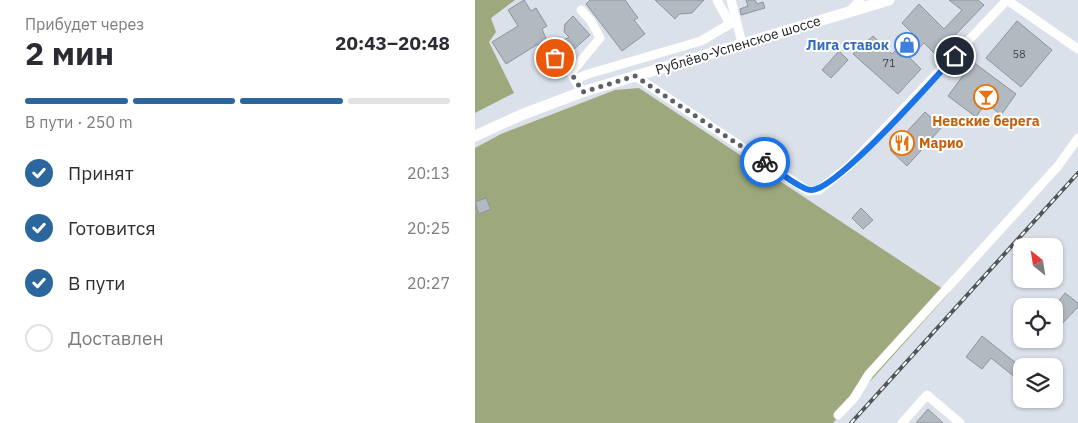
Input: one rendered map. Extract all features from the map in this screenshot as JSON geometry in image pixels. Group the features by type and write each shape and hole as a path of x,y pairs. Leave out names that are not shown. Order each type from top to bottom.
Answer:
{"main road":[{"name":"Рублёво-Успенское шоссе","path":"475,136 521,115 583,92 889,0"}],"street":[{"path":"717,0 733,23 742,43"},
{"path":"731,0 733,23"},
{"path":"849,12 860,0"},
{"path":"635,76 808,191 819,190 849,166 1007,0 1078,49"},
{"path":"574,76 600,38 591,21 581,10"},
{"path":"574,76 588,74 701,40 733,23"},
{"path":"555,58 574,76 583,92"},
{"path":"838,415 854,398 869,374 1058,166 1078,138"},
{"path":"902,423 927,395 961,423"}],"green space":[{"path":"475,0 515,0 491,18 496,32 489,42 514,93 475,113"},
{"path":"639,88 949,293 833,423 475,423 475,148 501,134 615,90"}],"building":[{"path":"524,0 531,11 536,8 547,26 542,29 550,48 543,52 538,44 506,64 492,42 518,26 508,10"},
{"path":"590,0 625,0 638,18 634,20 645,34 622,51 586,4"},
{"path":"655,0 704,0 692,13 679,14 675,19"},
{"path":"746,0 755,0 757,4 763,2 765,8 741,15 740,9 748,6"},
{"path":"949,0 978,0 984,5 936,55 924,43 910,58 921,69 898,94 853,54 873,36 892,54 913,34 902,23 919,4 944,29 962,10"},
{"path":"573,16 590,35 573,50 564,40 569,37 564,32 565,24"},
{"path":"1017,21 1052,50 1021,87 986,58"},
{"path":"839,51 848,60 831,78 822,70"},
{"path":"973,62 1016,94 1001,115 986,103 976,117 948,96"},
{"path":"925,112 942,127 907,166 890,150"},
{"path":"486,198 491,209 479,214 475,202"},
{"path":"861,208 873,220 863,229 852,218"},
{"path":"1065,293 1078,303 1078,307 1063,323 1063,298 1061,298"},
{"path":"982,336 1013,361 1013,376 991,358 982,369 966,357"},
{"path":"928,409 943,423 916,423"}],"railway":[{"path":"851,423 1078,173"}],"way so far":[{"path":"555,58 571,73 580,84 583,92 635,76 765,162"}],"place":[{"name":"Лига ставок","path":"907,45"},
{"name":"Невские берега","path":"986,97"},
{"name":"Марио","path":"902,143"}],"route":[{"path":"765,162 808,191 819,190 849,166 955,56"}]}
